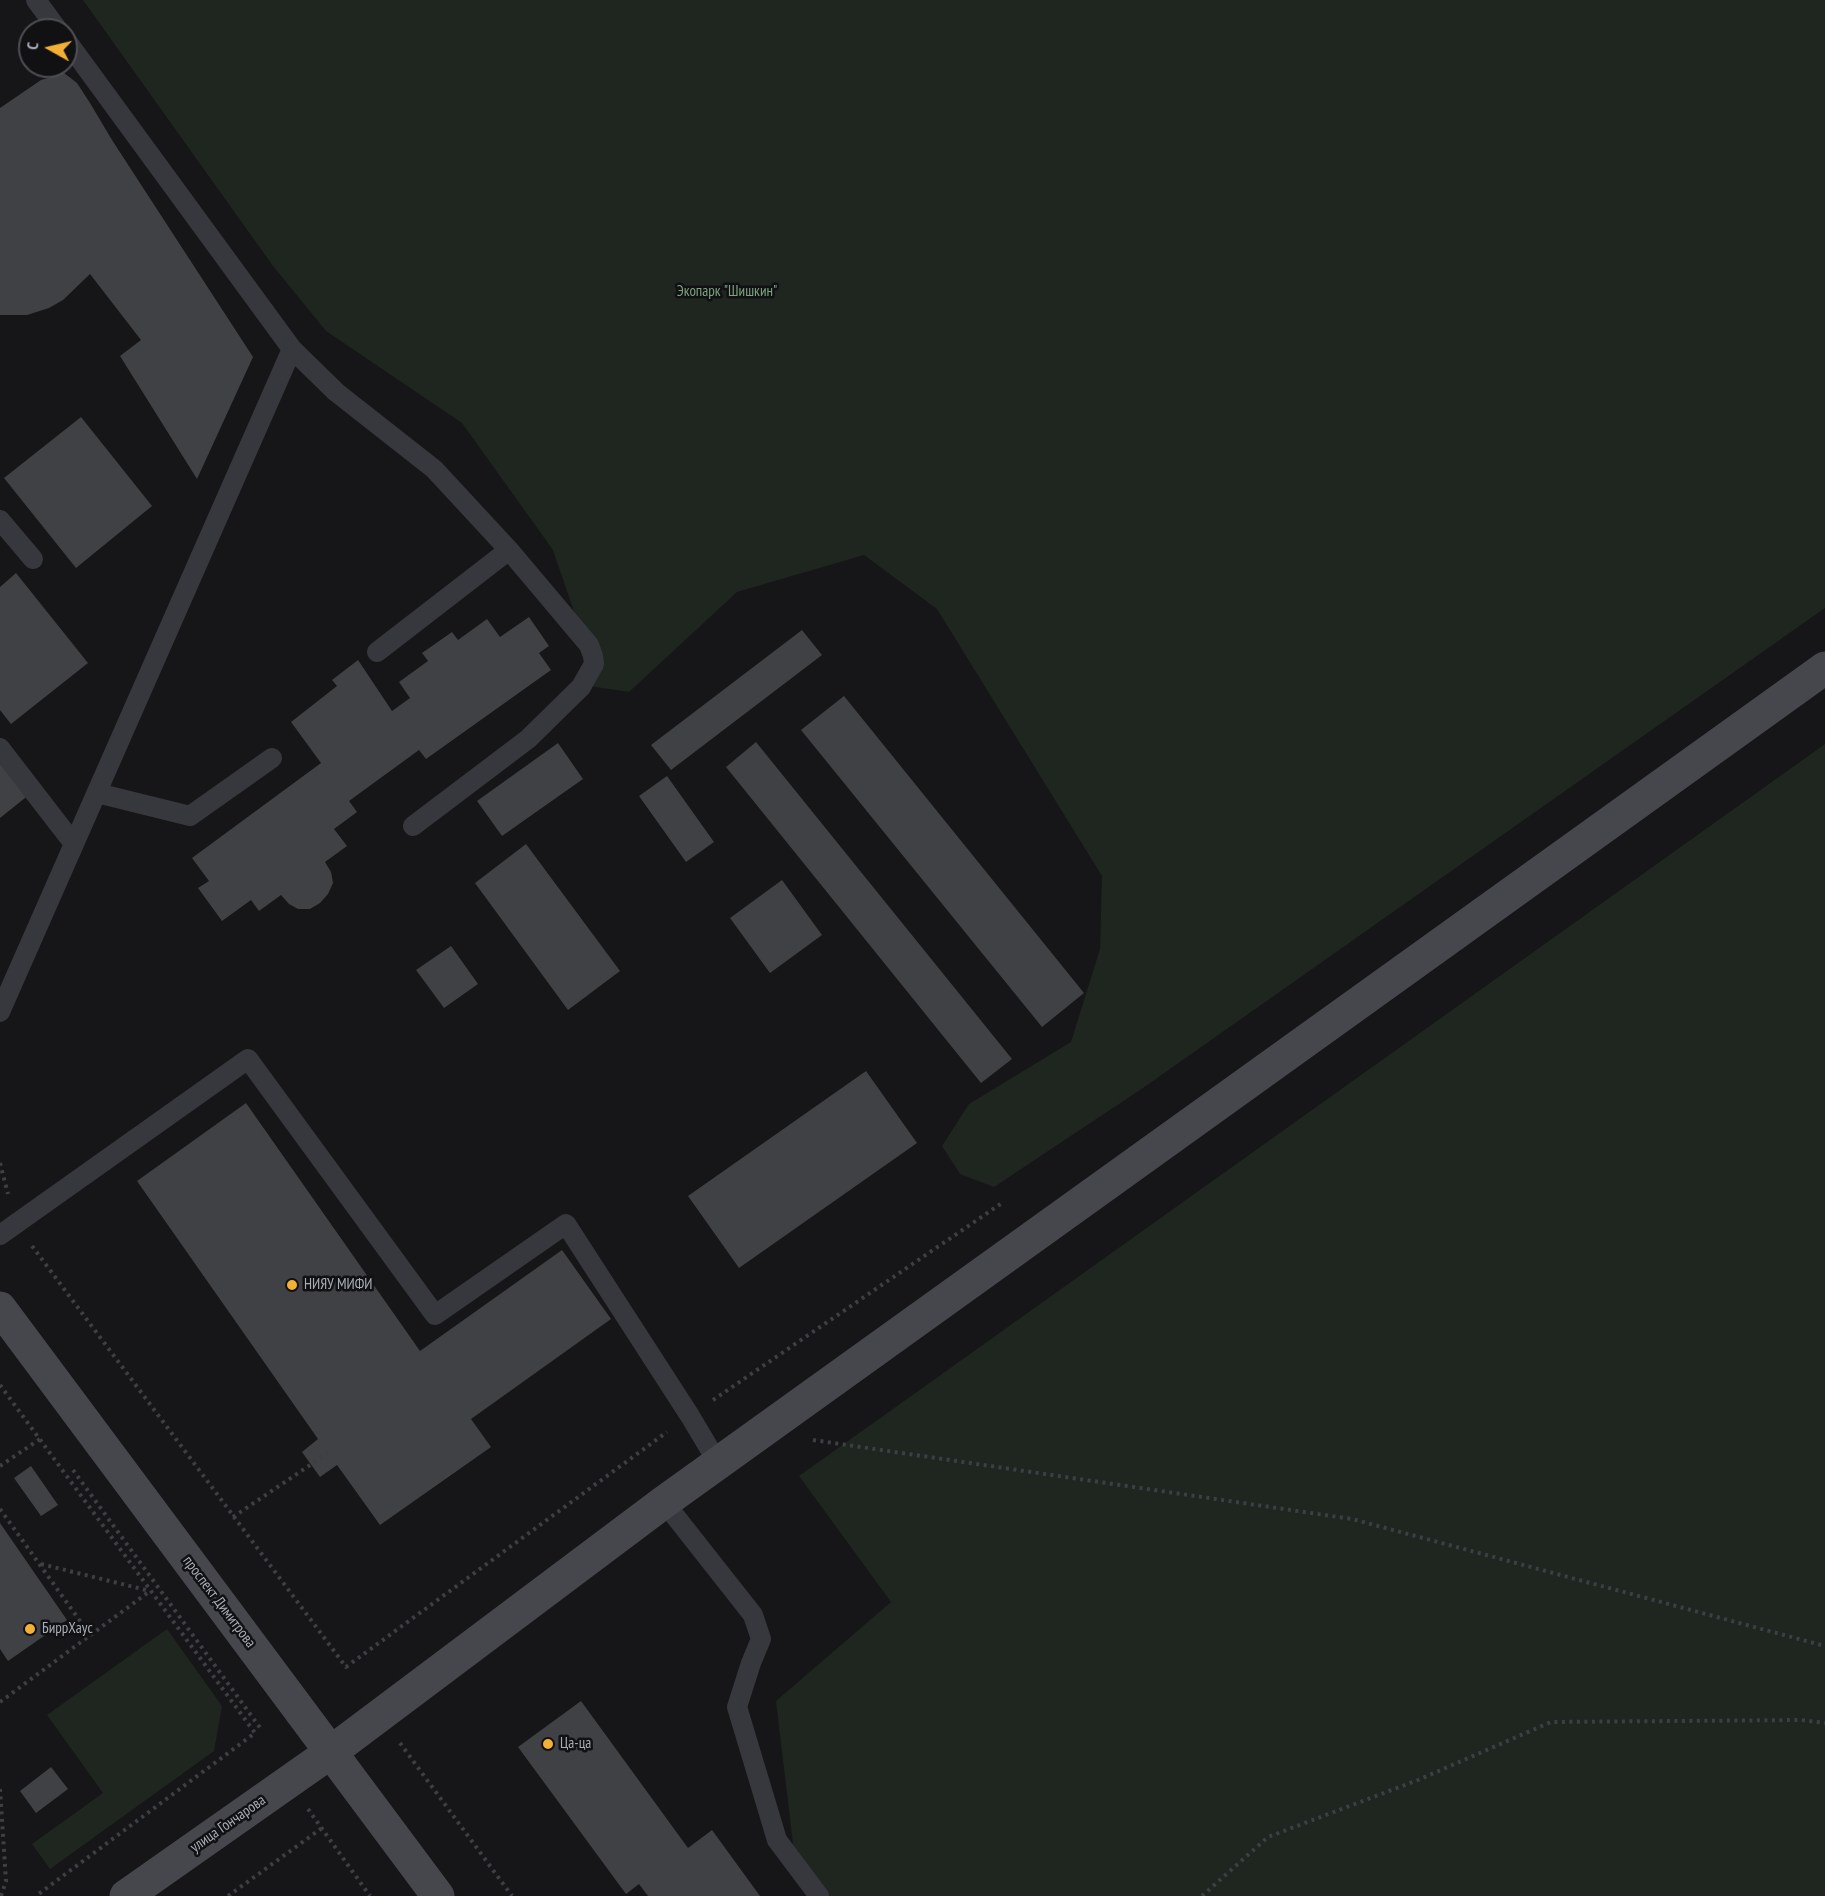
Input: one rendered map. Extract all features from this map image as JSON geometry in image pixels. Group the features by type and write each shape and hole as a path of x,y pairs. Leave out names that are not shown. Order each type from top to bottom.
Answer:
{"main road":[{"name":"улица Гончарова","path":"126,1896 331,1752 664,1502 1825,668"},
{"name":"проспект Димитрова","path":"0,1308 438,1896"}],"lane":[{"path":"36,0 49,18"},
{"path":"78,56 292,349 336,392 434,469 509,550 589,645 594,664 581,687 528,740 413,826"},
{"path":"0,1012 292,349"},
{"path":"0,520 33,559"},
{"path":"376,652 509,550"},
{"path":"0,748 74,844"},
{"path":"97,793 190,816 272,758"},
{"path":"8,1229 248,1059 435,1315 566,1224 718,1463"},
{"path":"664,1502 753,1615 761,1639 737,1707 777,1840 819,1896"}],"path":[{"path":"0,1163 8,1229 233,1516 346,1667"},
{"path":"0,1385 255,1733 36,1896"},
{"path":"761,1432 1352,1520 1825,1647"},
{"path":"0,1466 40,1439"},
{"path":"233,1516 328,1453"},
{"path":"69,1464 261,1729"},
{"path":"0,1509 90,1635"},
{"path":"39,1563 150,1591"},
{"path":"0,1702 150,1591"},
{"path":"1202,1896 1268,1837 1418,1780 1551,1722 1801,1720 1825,1723"},
{"path":"400,1742 512,1896"},
{"path":"288,1781 370,1896"},
{"path":"0,1789 6,1881 1,1896"},
{"path":"228,1896 322,1828"}],"green space":[{"name":"Экопарк \"Шишкин\"","path":"83,0 1825,0 1825,608 1143,1088 994,1187 960,1174 942,1146 969,1104 1071,1042 1100,949 1102,876 937,609 864,555 737,592 629,692 589,686 583,638 553,550 462,423 326,331 273,266"},
{"path":"1825,744 1825,1896 828,1896 794,1852 776,1701 891,1602 799,1476"},
{"path":"167,1629 222,1706 214,1751 50,1869 32,1844 103,1793 47,1715"}],"building":[{"path":"70,78 77,83 253,357 197,479 120,356 141,340 90,274 63,300 49,308 27,315 0,315 0,108 41,80"},
{"path":"81,417 152,506 76,568 4,478"},
{"path":"16,573 88,663 11,724 0,710 0,587"},
{"path":"529,617 549,646 539,653 551,670 426,759 419,750 349,801 357,812 334,829 347,846 325,862 331,872 333,883 328,894 320,903 310,909 298,909 289,904 281,895 259,911 251,900 222,921 198,888 209,881 192,858 321,763 291,722 337,686 332,680 358,660 392,711 410,698 399,682 428,661 422,653 452,632 458,640 487,619 500,637"},
{"path":"802,630 822,655 671,770 651,745"},
{"path":"844,696 1084,993 1042,1027 801,730"},
{"path":"756,742 1012,1059 981,1083 726,767"},
{"path":"558,743 583,779 502,836 477,801"},
{"path":"0,755 30,794 0,818"},
{"path":"667,776 714,842 686,862 639,796"},
{"path":"526,844 620,971 568,1010 475,883"},
{"path":"782,880 822,935 770,973 730,918"},
{"path":"451,946 478,984 444,1008 416,970"},
{"path":"866,1071 917,1143 739,1268 688,1196"},
{"name":"НИЯУ МИФИ","path":"246,1103 420,1351 562,1250 611,1319 471,1419 491,1447 380,1525 337,1465 320,1477 302,1452 318,1439 137,1181"},
{"path":"31,1466 58,1505 41,1516 14,1478"},
{"path":"0,1523 67,1620 8,1661 0,1649"},
{"path":"581,1701 688,1848 712,1830 760,1896 648,1896 639,1884 626,1894 518,1747"},
{"path":"51,1767 68,1789 36,1813 20,1791"}],"place":[{"name":"НИЯУ МИФИ","path":"292,1285"},
{"name":"БиррХаус","path":"30,1629"},
{"name":"Ца-ца","path":"548,1744"}]}
